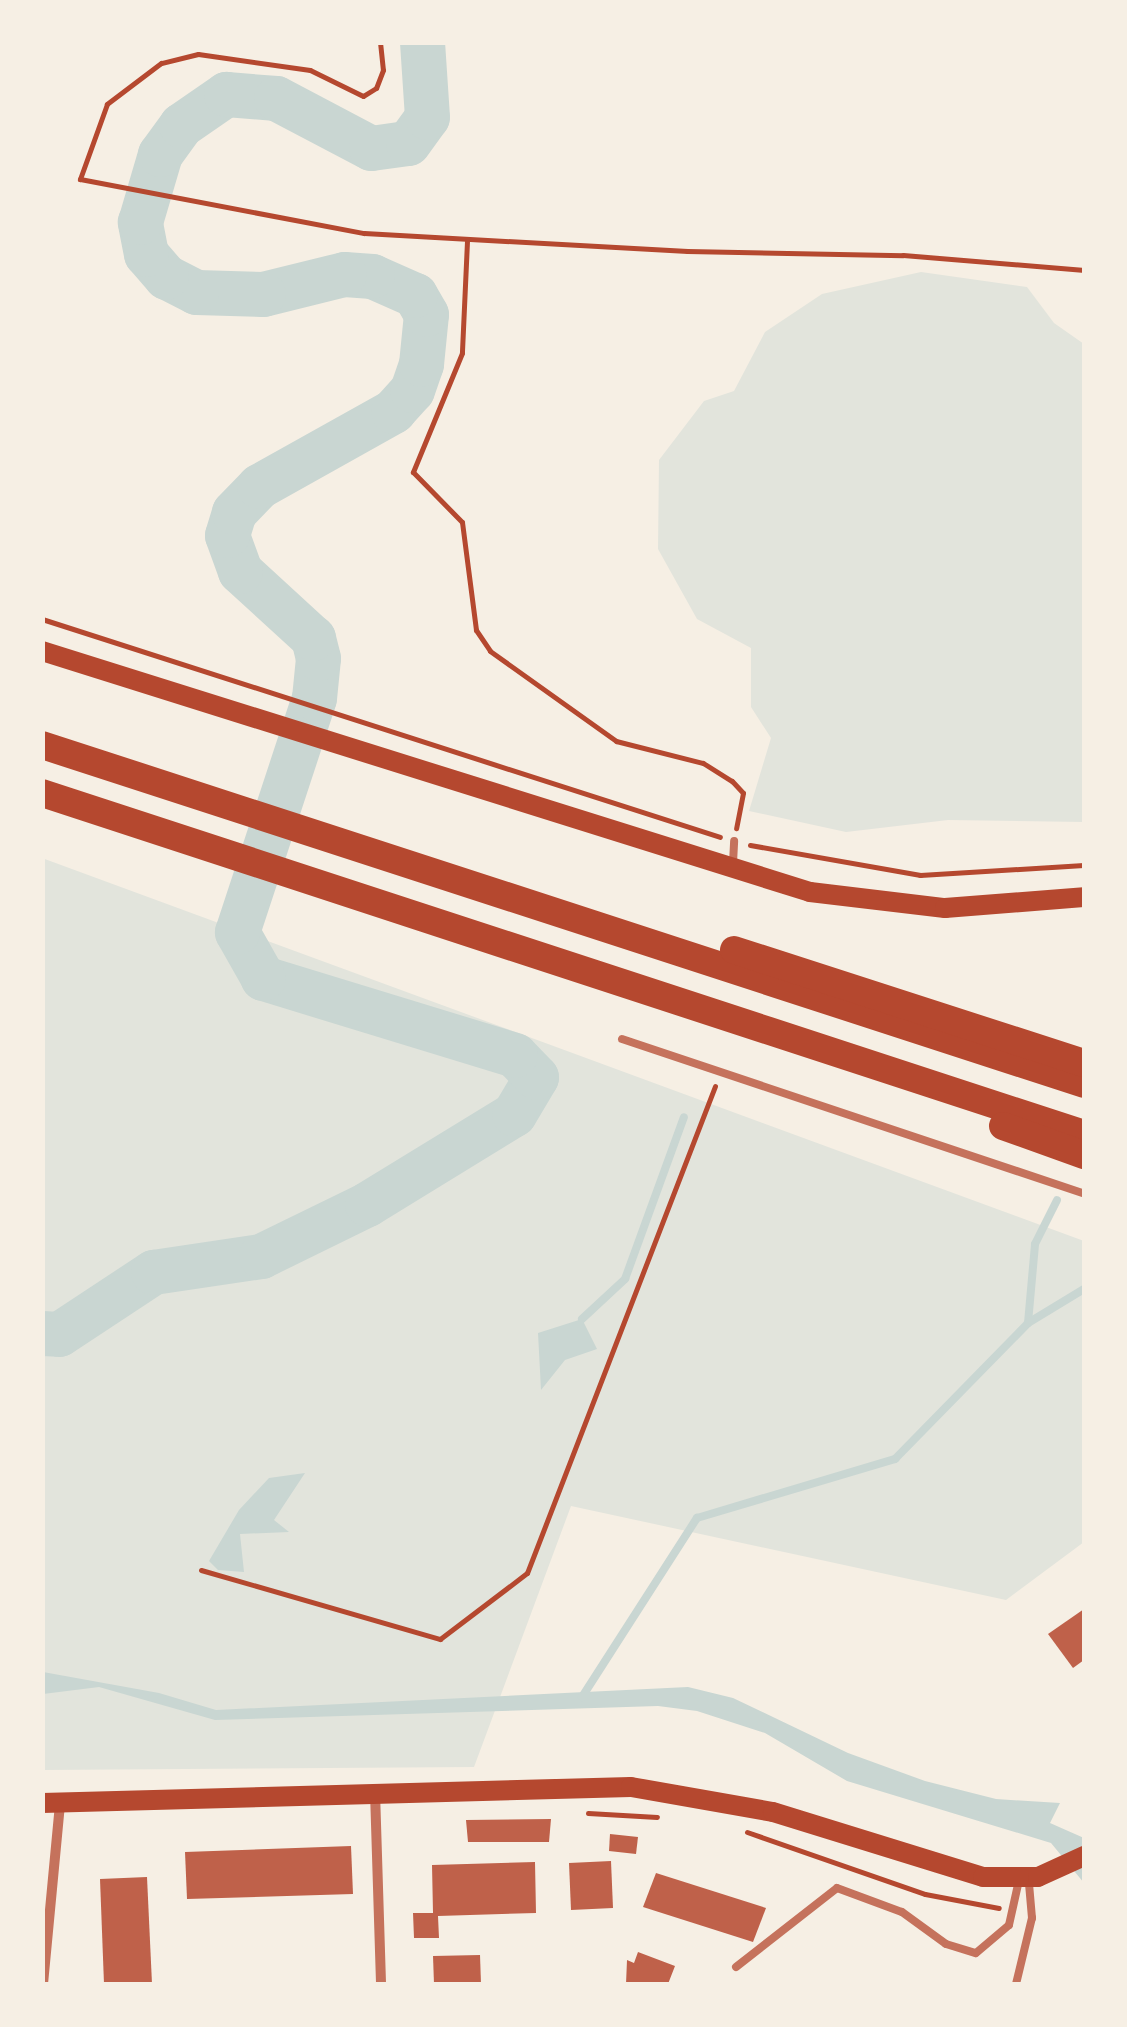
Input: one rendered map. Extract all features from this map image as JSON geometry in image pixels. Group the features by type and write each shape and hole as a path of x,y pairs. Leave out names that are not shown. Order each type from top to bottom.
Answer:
{"highway":[{"path":"42,745 1084,1084"},
{"path":"42,794 1084,1134"},
{"path":"464,882 729,948 1084,1063"},
{"path":"598,976 1084,1155"}],"main road":[{"path":"42,652 732,872 810,892 912,906 1084,896"},
{"path":"51,1803 585,1785 684,1792 773,1812 946,1868 1024,1879 1058,1870 1084,1856"}],"street":[{"path":"375,1792 381,1984"},
{"path":"43,1984 51,1803"}],"lane":[{"path":"732,872 734,840"},
{"path":"622,1039 1084,1194"},
{"path":"736,1966 837,1888 902,1912 923,1932 964,1952 998,1938 1016,1906 1024,1879"},
{"path":"1016,1984 1032,1918 1024,1879"}],"path":[{"path":"380,42 383,70 376,88 362,96 310,70 198,54 162,64 107,104 80,179 113,189 364,233 468,242 903,255 1084,270"},
{"path":"468,242 462,353 413,472 462,522 476,630 490,651 616,741 702,763 732,781 743,793 734,840"},
{"path":"42,619 734,840 816,861 920,875 1084,865"},
{"path":"201,1570 440,1639 527,1573 720,1074"},
{"path":"569,1810 669,1818"},
{"path":"741,1831 952,1902 1016,1906"}],"shaded area":[{"path":"921,272 1027,287 1054,323 1084,344 1084,822 948,820 846,832 749,811 771,738 751,707 751,648 697,619 658,549 659,460 704,401 734,391 765,332 822,294"},
{"path":"42,858 1084,1241 1084,1542 1006,1600 571,1506 474,1767 43,1770"},
{"path":"582,1319 597,1349 565,1360 541,1390 538,1333"},
{"path":"305,1473 274,1520 289,1532 240,1534 244,1572 218,1570 209,1561 239,1510 269,1478"},
{"path":"43,1672 159,1693 216,1710 688,1687 733,1698 848,1753 925,1781 996,1799 1060,1803 1050,1823 1084,1838 1084,1883 1051,1843 847,1781 765,1733 697,1711 658,1706 215,1720 99,1687 43,1694"}],"building":[{"path":"1084,1609 1084,1660 1073,1668 1048,1634"},
{"path":"551,1819 549,1842 468,1842 466,1820"},
{"path":"610,1834 638,1837 636,1854 609,1851"},
{"path":"351,1846 353,1894 187,1899 185,1852"},
{"path":"611,1861 613,1908 571,1910 569,1863"},
{"path":"535,1862 536,1913 438,1916 439,1938 414,1938 413,1913 433,1913 432,1865"},
{"path":"656,1873 766,1908 753,1942 643,1907"},
{"path":"147,1877 152,1984 104,1984 100,1879"},
{"path":"638,1952 675,1966 668,1984 626,1984 627,1960 634,1963"},
{"path":"480,1955 481,1984 434,1984 433,1956"}],"waterway":[{"path":"42,1333 59,1334 153,1272 261,1256 367,1204 514,1114 536,1077 515,1055 263,978 237,932 314,698 318,658 313,638 240,571 227,535 234,512 259,486 393,411 412,390 421,364 426,314 415,295 372,276 344,274 263,294 196,292 166,277 146,254 140,222 160,154 181,125 226,94 276,98 371,148 408,143 427,117 422,42"},
{"path":"582,1319 625,1279 684,1117"},
{"path":"1028,1323 1035,1244 1057,1200"},
{"path":"582,1697 697,1518 895,1459 1028,1323 1084,1289"}]}
